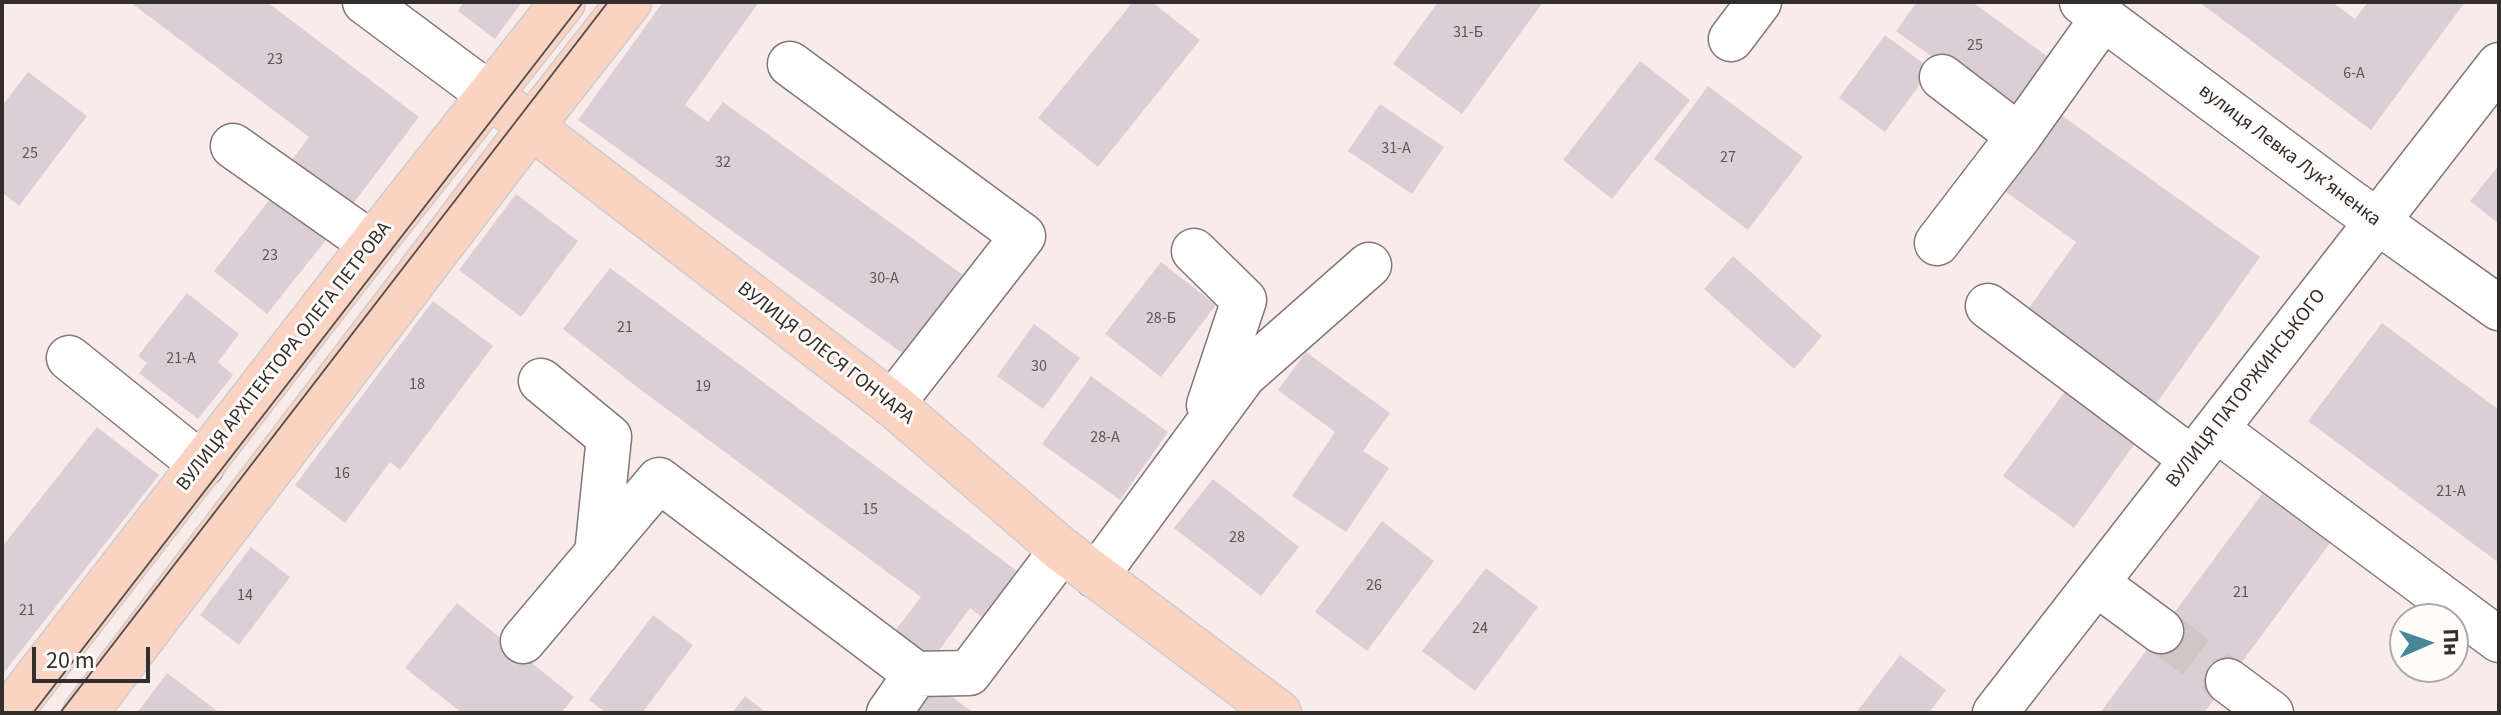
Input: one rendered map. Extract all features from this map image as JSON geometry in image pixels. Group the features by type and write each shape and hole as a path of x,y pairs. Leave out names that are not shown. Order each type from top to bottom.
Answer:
{"main road":[{"name":"ВУЛИЦЯ АРХІТЕКТОРА ОЛЕГА ПЕТРОВА","path":"9,713 563,2"},
{"path":"85,713 629,2"},
{"name":"ВУЛИЦЯ ОЛЕСЯ ГОНЧАРА","path":"490,95 892,404 1079,563 1279,713"}],"street":[{"name":"ВУЛИЦЯ ОЛЕСЯ ГОНЧАРА","path":"365,2 490,95"},
{"path":"1731,39 1759,2"},
{"path":"1937,243 2019,136 2092,10"},
{"name":"вулиця Левка Лукʼяненка","path":"2092,10 2376,221 2499,308"},
{"path":"790,64 1023,236 892,404"},
{"name":"ВУЛИЦЯ ПАТОРЖИНСЬКОГО","path":"1995,713 2499,65"},
{"path":"1942,77 2019,136"},
{"path":"233,146 372,244"},
{"path":"1194,251 1244,300 1200,434"},
{"path":"523,641 659,480 916,674 969,673 1079,563 1200,434 1244,375 1369,265"},
{"path":"1988,306 2499,640"},
{"path":"69,358 202,465"},
{"path":"541,381 609,437 597,554"},
{"path":"2096,583 2161,631"},
{"path":"889,713 916,674"},
{"path":"2228,681 2271,713"}],"building":[{"path":"130,2 267,2 419,117 346,213 286,168 309,137"},
{"path":"464,2 522,2 495,39 458,11"},
{"path":"663,2 759,2 685,105 708,122 723,102 963,275 905,355 578,120"},
{"path":"1133,2 1152,2 1200,40 1098,167 1038,118"},
{"path":"1438,2 1543,2 1462,114 1393,64"},
{"path":"1917,2 1972,2 2054,61 2015,116 1896,31"},
{"path":"2199,2 2332,2 2355,19 2368,2 2465,2 2371,130"},
{"path":"1885,35 1931,69 1885,132 1839,98"},
{"path":"1640,61 1690,100 1612,199 1563,160"},
{"path":"28,72 87,116 19,206 2,192 2,106"},
{"path":"1708,86 1803,157 1748,230 1654,159"},
{"path":"1380,104 1444,147 1412,194 1348,151"},
{"path":"2061,115 2260,257 2156,404 2026,312 2076,242 2006,192"},
{"path":"2499,165 2499,224 2470,201"},
{"path":"516,194 578,241 521,317 459,270"},
{"path":"271,198 326,240 267,314 214,271"},
{"path":"1733,256 1822,336 1794,369 1704,289"},
{"path":"1161,262 1216,305 1161,377 1105,334"},
{"path":"610,268 1021,574 987,621 970,608 932,660 894,632 921,597 563,329"},
{"path":"187,293 239,334 218,362 233,375 198,419 139,373 147,363 138,356"},
{"path":"433,301 493,346 400,470 390,462 345,523 295,485"},
{"path":"2382,323 2499,410 2499,563 2308,421"},
{"path":"1034,324 1080,358 1043,409 997,376"},
{"path":"1306,352 1390,413 1363,451 1389,468 1346,532 1292,496 1335,432 1278,390"},
{"path":"1091,376 1168,432 1120,500 1042,444"},
{"path":"2069,386 2139,438 2074,528 2003,476"},
{"path":"97,427 159,475 2,675 2,547"},
{"path":"1213,479 1299,547 1261,596 1174,528"},
{"path":"2268,486 2336,535 2204,713 2100,713"},
{"path":"1382,521 1434,561 1367,651 1315,612"},
{"path":"251,547 290,577 239,645 200,615"},
{"path":"1486,568 1538,607 1475,691 1422,651"},
{"path":"457,603 574,697 561,713 462,713 405,668"},
{"path":"653,615 693,645 642,713 606,713 589,700"},
{"path":"1900,655 1946,690 1929,713 1856,713"},
{"path":"167,673 220,713 137,713"},
{"path":"933,683 971,711 970,713 910,713"},
{"path":"745,696 767,713 732,713"}],"tunnel":[{"path":"2161,631 2228,681"}],"tram line":[{"path":"33,713 583,2"},
{"path":"60,713 608,2"}]}
